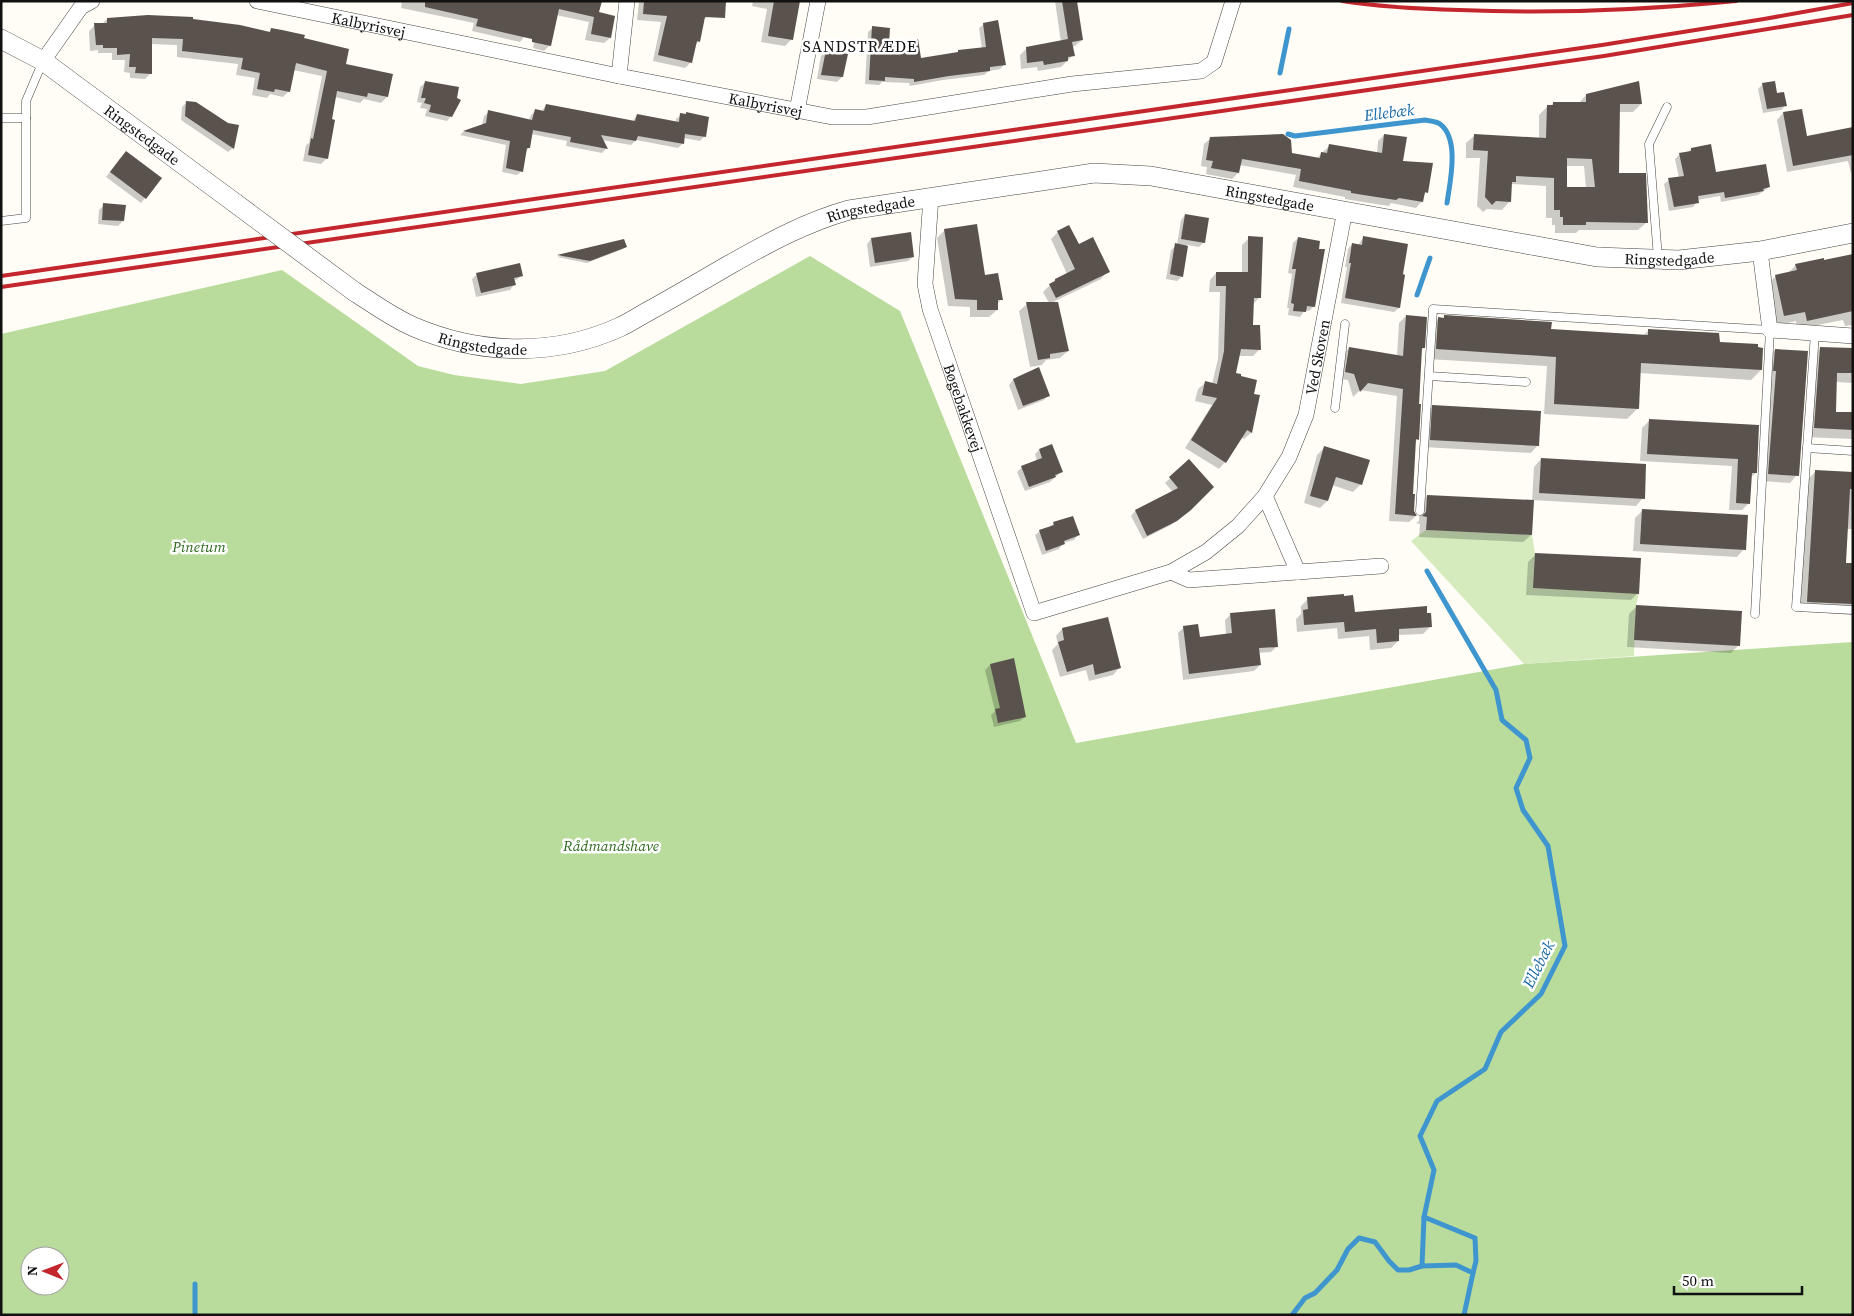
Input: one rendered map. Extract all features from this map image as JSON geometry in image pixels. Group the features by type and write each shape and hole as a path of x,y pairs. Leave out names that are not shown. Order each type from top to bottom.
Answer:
{"street":[{"path":"43,61 81,7 92,1"},
{"name":"Kalbyrisvej","path":"257,1 619,76 832,117 867,116 1072,84 1201,71 1214,62 1233,1"},
{"path":"619,76 627,1"},
{"path":"797,111 818,1"},
{"name":"Ringstedgade","path":"1,39 43,61 355,292 413,326 453,341 474,345 539,349 586,340 622,326 768,243 822,218 849,210 931,196 1094,173 1127,173 1151,176 1597,257 1679,260 1760,251 1853,232"},
{"name":"Bøgebakkevej","path":"931,196 925,284 930,309 1034,613"},
{"name":"Ved Skoven","path":"1034,613 1171,572 1206,552 1238,526 1265,496 1289,457 1306,415 1346,210"},
{"path":"1760,251 1770,330 1853,336"},
{"path":"1265,496 1298,572"},
{"path":"1171,572 1190,580 1381,566"}],"lane":[{"path":"1,221 26,218 26,101 43,61"},
{"path":"1658,260 1649,144 1667,107"},
{"path":"1,118 26,118"},
{"path":"1420,511 1433,308 1770,330 1755,614"},
{"path":"1336,408 1345,324"},
{"path":"1815,333 1796,607 1853,610"},
{"path":"1429,376 1526,382"},
{"path":"1807,448 1853,451"}],"green space":[{"name":"Rådmandshave","path":"810,256 900,311 1076,743 1524,664 1853,642 1853,1315 1,1315 1,334 282,270 418,366 454,375 521,384 605,371"},
{"path":"1426,530 1532,535 1535,553 1534,588 1639,593 1636,605 1634,656 1524,664 1411,541"}],"building":[{"path":"425,1 602,1 599,12 615,16 611,38 591,34 594,17 559,9 551,46 532,42 532,39 476,26 478,19 425,7"},
{"path":"644,1 726,1 725,18 705,17 700,42 697,41 692,63 658,55 667,16 643,14"},
{"path":"774,1 800,1 793,40 768,36"},
{"path":"1062,1 1077,1 1083,40 1072,42 1075,56 1068,57 1068,61 1044,65 1043,61 1027,63 1026,47 1068,39"},
{"path":"148,15 193,17 193,19 240,25 270,32 271,28 305,35 304,38 349,49 346,64 393,74 388,97 368,93 367,97 337,91 332,119 335,120 328,159 308,155 327,71 296,63 290,92 275,89 274,92 257,89 260,73 241,69 243,58 182,51 183,39 152,38 152,74 135,73 136,67 129,67 130,54 117,55 117,48 103,48 103,45 96,45 94,23 107,23 107,18"},
{"path":"998,20 1006,65 990,67 990,71 914,82 914,79 885,77 885,81 869,80 872,26 890,28 889,44 918,39 921,58 958,52 958,50 986,47 983,23"},
{"path":"826,50 848,54 843,77 821,75"},
{"path":"425,81 459,87 457,98 461,100 452,117 429,112 431,105 424,103 426,98 421,98"},
{"path":"1639,81 1642,104 1620,104 1619,173 1646,173 1648,223 1586,222 1586,225 1563,225 1563,217 1560,217 1560,210 1554,210 1554,178 1516,176 1516,182 1512,182 1511,202 1496,201 1492,205 1485,197 1488,151 1473,150 1474,134 1546,138 1547,105 1553,105 1553,102 1586,102 1586,94","holes":["1567,158 1592,159 1595,187 1567,187"]},
{"path":"1775,81 1777,93 1784,92 1787,106 1767,109 1762,83"},
{"path":"186,101 196,102 228,123 239,125 234,149 185,116"},
{"path":"546,104 635,121 637,114 679,122 680,113 686,114 686,112 709,117 706,137 685,134 684,144 638,136 636,141 601,135 608,149 570,142 571,137 533,130 530,148 527,148 523,172 506,168 510,141 463,131 486,123 488,110 532,120 535,109 544,111"},
{"path":"1802,109 1807,136 1853,127 1853,155 1793,166 1783,112"},
{"path":"1283,134 1291,140 1292,153 1320,158 1321,152 1327,153 1329,144 1382,153 1384,134 1407,137 1403,161 1433,163 1428,193 1425,192 1423,202 1399,198 1396,200 1351,193 1351,191 1299,181 1301,169 1242,159 1239,173 1211,168 1213,161 1206,160 1210,137"},
{"path":"1711,144 1716,172 1766,164 1770,187 1763,189 1764,191 1725,198 1724,192 1698,196 1699,203 1674,207 1668,178 1684,176 1679,153 1691,151 1691,148"},
{"path":"126,151 162,178 146,199 110,172"},
{"path":"103,203 126,205 124,221 102,220"},
{"path":"1185,214 1209,218 1205,243 1181,239"},
{"path":"977,224 985,275 998,273 1003,300 998,300 998,310 977,310 977,300 955,299 944,229"},
{"path":"1069,225 1079,244 1093,237 1110,272 1056,298 1049,284 1075,269 1057,231"},
{"path":"911,232 914,257 875,263 871,238"},
{"path":"1248,236 1263,237 1261,298 1254,298 1253,325 1260,325 1261,350 1241,349 1236,373 1257,380 1254,394 1260,395 1252,433 1247,430 1226,463 1191,440 1217,398 1202,395 1205,381 1217,384 1224,351 1226,286 1216,286 1216,272 1248,272"},
{"path":"1363,236 1408,244 1400,308 1345,298 1351,263 1349,263 1352,243 1362,245"},
{"path":"1298,237 1320,241 1319,249 1325,249 1315,307 1307,306 1306,312 1293,311 1294,304 1291,303 1296,269 1292,269"},
{"path":"624,239 627,247 590,261 557,255"},
{"path":"1175,243 1188,246 1183,277 1170,274"},
{"path":"1853,254 1853,311 1807,321 1805,312 1784,316 1775,275 1797,270 1795,264"},
{"path":"520,263 523,276 514,278 516,285 481,293 476,273"},
{"path":"1026,302 1058,302 1069,351 1050,354 1050,358 1038,360"},
{"path":"1406,315 1427,317 1425,348 1422,348 1419,440 1416,439 1413,494 1415,494 1414,511 1417,516 1395,514 1403,389 1368,383 1360,392 1354,374 1345,372 1349,347 1403,356"},
{"path":"1444,315 1552,322 1551,329 1648,335 1648,329 1719,333 1720,342 1758,344 1758,347 1763,348 1762,370 1641,363 1639,409 1554,404 1556,357 1436,349 1438,317 1444,318"},
{"path":"1820,347 1853,348 1853,373 1837,373 1836,412 1853,412 1853,430 1814,428"},
{"path":"1775,349 1808,351 1799,476 1768,474 1776,371 1773,371"},
{"path":"1039,367 1050,396 1023,406 1013,379"},
{"path":"1432,405 1541,411 1539,446 1430,440"},
{"path":"1649,419 1759,425 1757,473 1752,473 1750,504 1736,503 1738,459 1647,454"},
{"path":"1052,444 1063,472 1055,475 1056,477 1029,487 1021,466 1042,458 1039,449"},
{"path":"1324,446 1370,460 1362,485 1336,477 1328,501 1310,496"},
{"path":"1541,458 1646,464 1645,499 1539,493"},
{"path":"1189,459 1214,487 1177,521 1147,536 1135,510 1178,488 1169,477"},
{"path":"1815,470 1853,472 1853,489 1850,489 1846,563 1853,563 1853,604 1807,602"},
{"path":"1427,495 1534,500 1532,535 1426,530 1427,517 1422,516 1426,512"},
{"path":"1642,509 1748,515 1746,550 1640,544"},
{"path":"1073,516 1080,535 1064,541 1065,544 1046,551 1039,530 1054,525 1053,522"},
{"path":"1535,553 1641,558 1639,594 1533,588"},
{"path":"1344,594 1344,596 1353,595 1355,612 1427,606 1427,613 1431,613 1432,627 1399,629 1399,641 1377,643 1376,629 1345,632 1344,622 1304,625 1303,610 1308,609 1307,597"},
{"path":"1636,605 1742,611 1740,646 1634,640"},
{"path":"1275,609 1278,647 1259,648 1261,665 1189,674 1183,626 1198,624 1200,637 1232,633 1230,613"},
{"path":"1108,617 1121,668 1095,675 1093,664 1067,672 1058,642 1064,640 1062,628"},
{"path":"1014,658 1026,717 998,723 995,709 1000,708 990,664"}],"waterway":[{"name":"Ellebæk","path":"1280,73 1289,29"},
{"name":"Ellebæk","path":"1288,134 1295,136 1425,120 1438,123 1446,131 1452,150 1447,203"},
{"name":"Ellebæk","path":"1417,295 1430,258"},
{"name":"Ellebæk","path":"1427,571 1496,690 1502,720 1526,740 1530,758 1516,788 1523,810 1548,846 1565,946 1541,994 1501,1032 1485,1069 1437,1101 1420,1136 1434,1170 1424,1217 1422,1266 1456,1265 1473,1273 1464,1315"},
{"path":"1424,1217 1475,1238 1476,1261 1473,1273"},
{"path":"1292,1315 1305,1298 1315,1293 1337,1270 1348,1249 1359,1238 1375,1242 1398,1270 1409,1270 1422,1266"},
{"path":"195,1284 195,1315"}],"railway":[{"path":"1342,1 1415,8 1529,12 1632,9 1736,1"},
{"path":"1,276 1602,45 1853,3"},
{"path":"1,287 1604,56 1853,15"}],"district":[{"name":"SANDSTRÆDE","path":"860,46"}],"park label":[{"name":"Pinetum","path":"199,546"}]}
